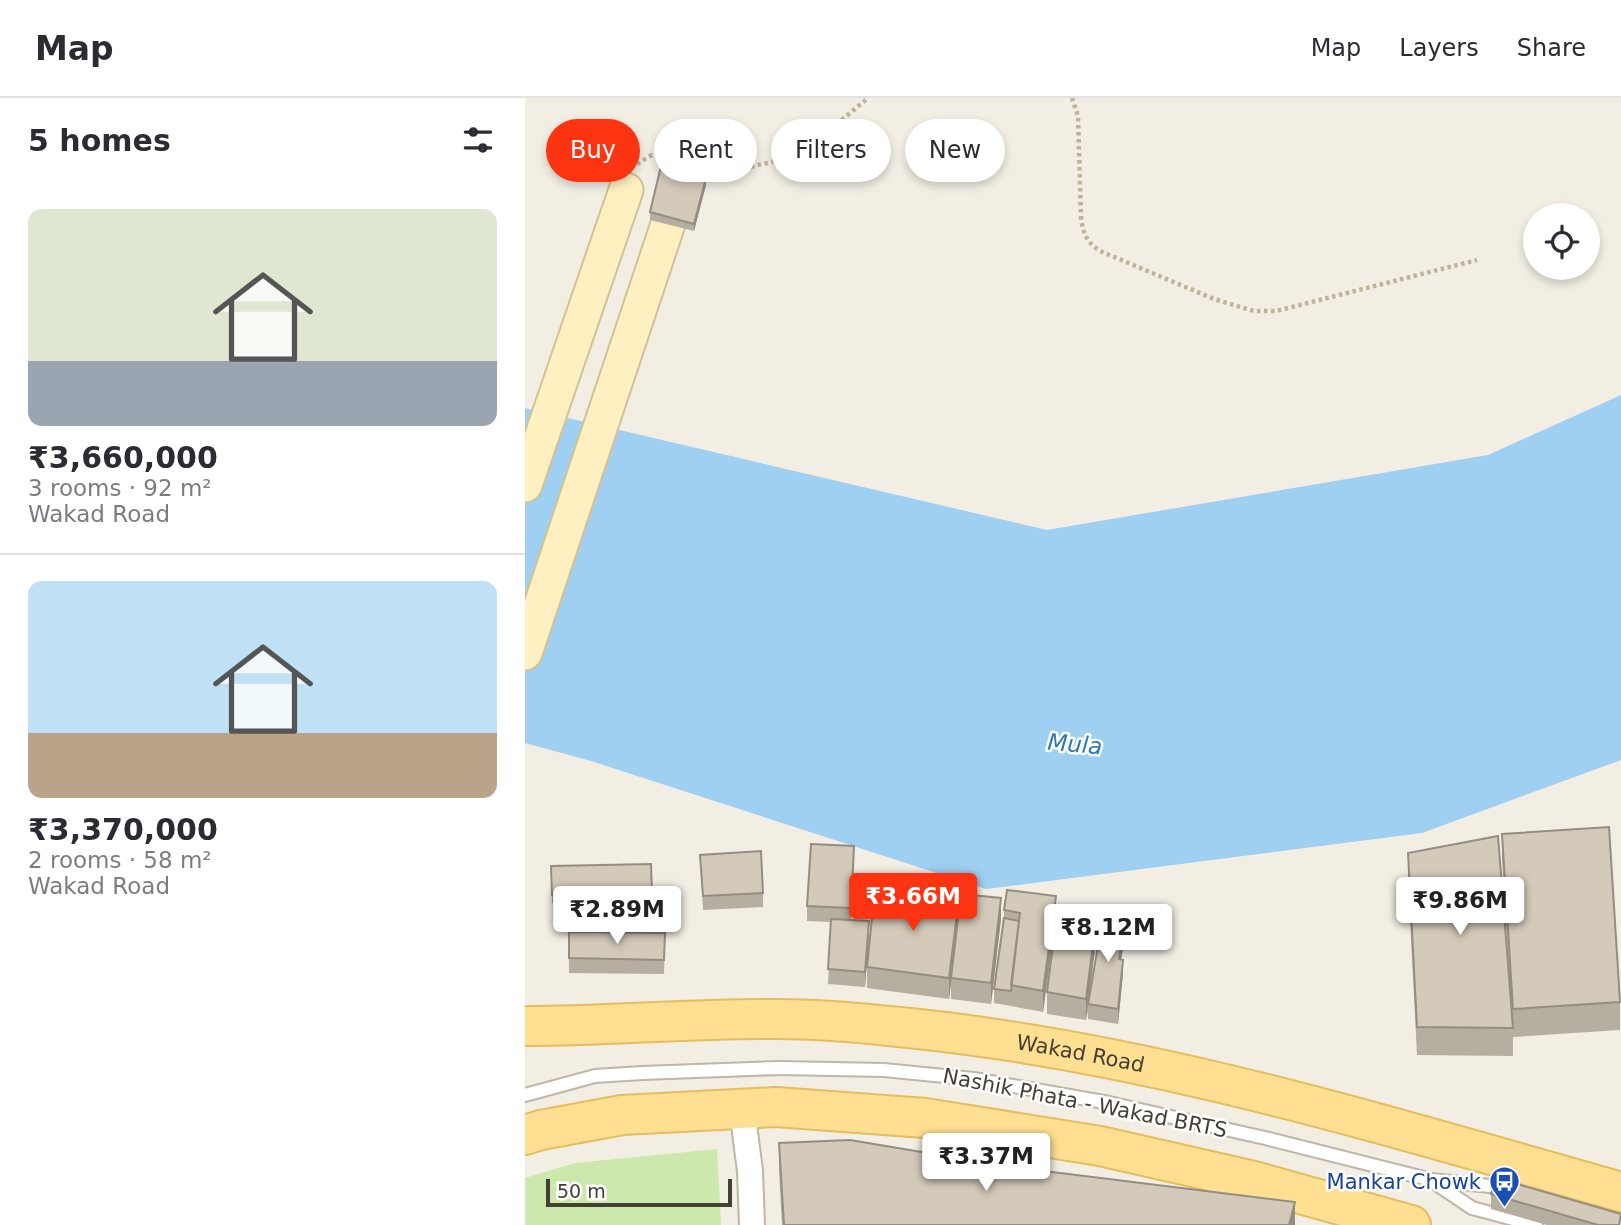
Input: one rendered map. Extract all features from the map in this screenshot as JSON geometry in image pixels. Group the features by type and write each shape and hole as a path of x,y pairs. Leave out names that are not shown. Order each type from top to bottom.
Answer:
{"main road":[{"path":"525,485 626,190"},
{"path":"525,653 668,224"},
{"name":"Wakad Road","path":"542,1026 778,1019 980,1035 1118,1060 1276,1095 1621,1192"},
{"path":"525,1044 542,1026"},
{"path":"530,1124 622,1115 776,1107 925,1118 1100,1146 1254,1181 1411,1225"}],"street":[{"path":"742,1109 750,1171 752,1225"}],"lane":[{"name":"Nashik Phata - Wakad BRTS","path":"525,1095 595,1076 779,1068 884,1070 974,1079 1109,1103 1265,1138 1432,1180 1526,1192"},
{"name":"Nashik Phata - Wakad BRTS","path":"1432,1180 1472,1208 1536,1225"}],"path":[{"path":"652,155 718,172 786,160 798,156 869,98"},
{"path":"1072,98 1078,116 1081,217 1083,233 1090,244 1214,299 1254,311 1276,311 1478,260"}],"green space":[{"path":"717,1149 721,1225 525,1225 525,1178 575,1163"}],"water":[{"name":"Mula","path":"1621,395 1621,760 1422,833 986,889 591,761 525,743 525,408 1047,530 1488,455"}],"building":[{"path":"657,182 705,182 694,224 650,212"},
{"path":"1609,827 1620,1002 1513,1009 1502,834"},
{"path":"1498,836 1513,1028 1417,1027 1408,853"},
{"path":"811,844 854,846 851,908 807,906"},
{"path":"761,851 763,893 703,896 700,855"},
{"path":"651,864 652,894 552,895 551,866"},
{"path":"875,889 959,898 949,978 867,967"},
{"path":"1007,890 1056,896 1043,991 1011,985 1020,913 1004,910"},
{"path":"961,894 1001,898 991,983 951,978"},
{"path":"1058,906 1097,913 1086,999 1047,992"},
{"path":"1104,911 1123,914 1119,959 1123,960 1118,1009 1088,1004"},
{"path":"1004,918 1019,921 1011,991 994,989"},
{"path":"831,919 869,921 865,972 828,969"},
{"path":"569,932 665,933 664,960 569,958"},
{"path":"850,1140 1011,1167 1295,1202 1289,1225 784,1225 779,1143"},
{"path":"1496,1178 1621,1214 1619,1225 1598,1225 1491,1194"}],"place":[{"name":"Mankar Chowk","path":"1504,1209"}]}
